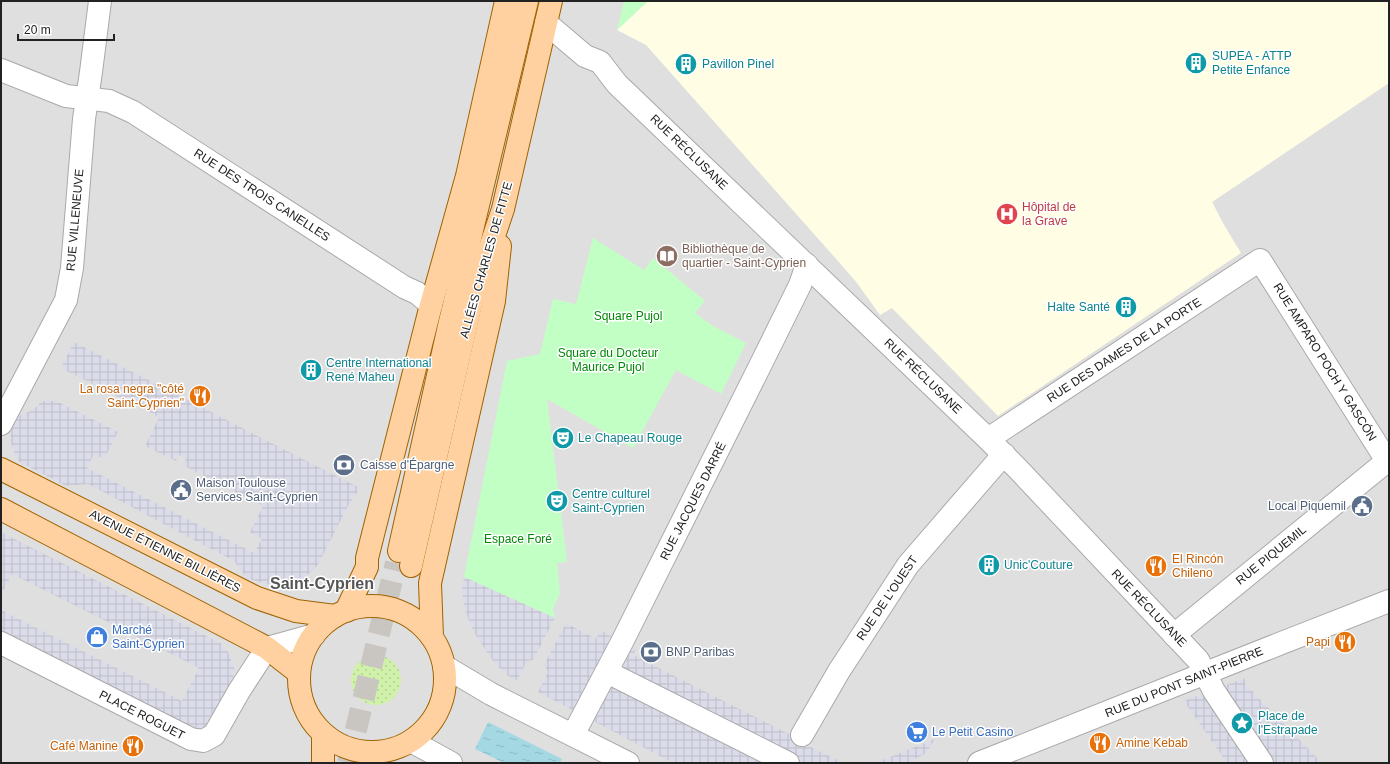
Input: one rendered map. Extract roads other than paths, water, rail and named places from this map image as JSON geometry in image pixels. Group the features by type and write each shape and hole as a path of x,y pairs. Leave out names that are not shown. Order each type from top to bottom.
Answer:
{"main road":[{"path":"340,613 366,567 381,501 410,394 431,305 468,176 506,1"},
{"name":"ALLÉES CHARLES DE FITTE","path":"527,1 449,326 404,564 471,304 503,208 551,1"},
{"path":"432,637 430,583 494,301 503,208"},
{"name":"AVENUE ÉTIENNE BILLIÈRES","path":"1,469 256,598 296,611 340,613"},
{"path":"1,509 267,648 299,673"},
{"path":"361,606 391,608 407,615 432,637 440,651 446,679 442,703 430,725 403,750 381,752 360,751 340,745 323,734 312,721 304,706 300,690 299,673 301,660 307,647 314,635 324,624 340,613 361,606"},
{"path":"322,763 323,734"}],"street":[{"name":"RUE VILLENEUVE","path":"1,424 66,300 72,268 84,119 100,1"},
{"name":"RUE RÉCLUSANE","path":"546,23 586,56 600,62 617,84 1004,454 1198,660 1214,691 1262,763"},
{"name":"RUE DES TROIS CANELLES","path":"1,70 66,96 109,101 133,112 404,287 417,293 431,305"},
{"name":"RUE DES DAMES DE LA PORTE","path":"988,439 1260,260"},
{"name":"RUE AMPARO POCH Y GASCÓN","path":"1260,260 1388,462"},
{"name":"RUE JACQUES DARRÉ","path":"573,735 607,672 800,285 806,264"},
{"name":"RUE DE L'OUEST","path":"802,736 839,671 908,565 1004,454"},
{"name":"RUE PIQUEMIL","path":"1174,635 1388,462"},
{"name":"RUE DU PONT SAINT-PIERRE","path":"979,763 1389,601"},
{"path":"267,648 314,635"},
{"name":"PLACE ROGUET","path":"1,643 191,739 203,741 214,735 239,691 267,648"},
{"path":"444,666 491,694 628,763"},
{"path":"607,672 788,763"},
{"path":"403,750 451,763"}],"water":[{"path":"488,722 562,759 560,763 504,763 475,749"}],"tunnel":[{"path":"348,763 396,563"}],"place":[{"name":"SUPEA - ATTP Petite Enfance","path":"1196,63"},
{"name":"Pavillon Pinel","path":"686,64"},
{"name":"Hôpital de la Grave","path":"1007,214"},
{"name":"Bibliothèque de quartier - Saint-Cyprien","path":"667,256"},
{"name":"Halte Santé","path":"1126,307"},
{"name":"Centre International René Maheu","path":"311,370"},
{"name":"La rosa negra \"côté Saint-Cyprien\"","path":"200,396"},
{"name":"Le Chapeau Rouge","path":"563,438"},
{"name":"Caisse d'Épargne","path":"344,465"},
{"name":"Maison Toulouse Services Saint-Cyprien","path":"181,490"},
{"name":"Centre culturel Saint-Cyprien","path":"557,501"},
{"name":"Local Piquemil","path":"1362,506"},
{"name":"Unic'Couture","path":"989,565"},
{"name":"El Rincón Chileno","path":"1156,566"},
{"name":"Marché Saint-Cyprien","path":"97,637"},
{"name":"Papi","path":"1345,642"},
{"name":"BNP Paribas","path":"651,652"},
{"name":"Place de l'Estrapade","path":"1242,723"},
{"name":"Le Petit Casino","path":"917,732"},
{"name":"Amine Kebab","path":"1100,743"},
{"name":"Café Manine","path":"133,746"}],"district":[{"name":"Saint-Cyprien","path":"322,583"}],"park label":[{"name":"Square Pujol","path":"628,316"},
{"name":"Square du Docteur Maurice Pujol","path":"608,360"},
{"name":"Espace Foré","path":"518,539"}]}
